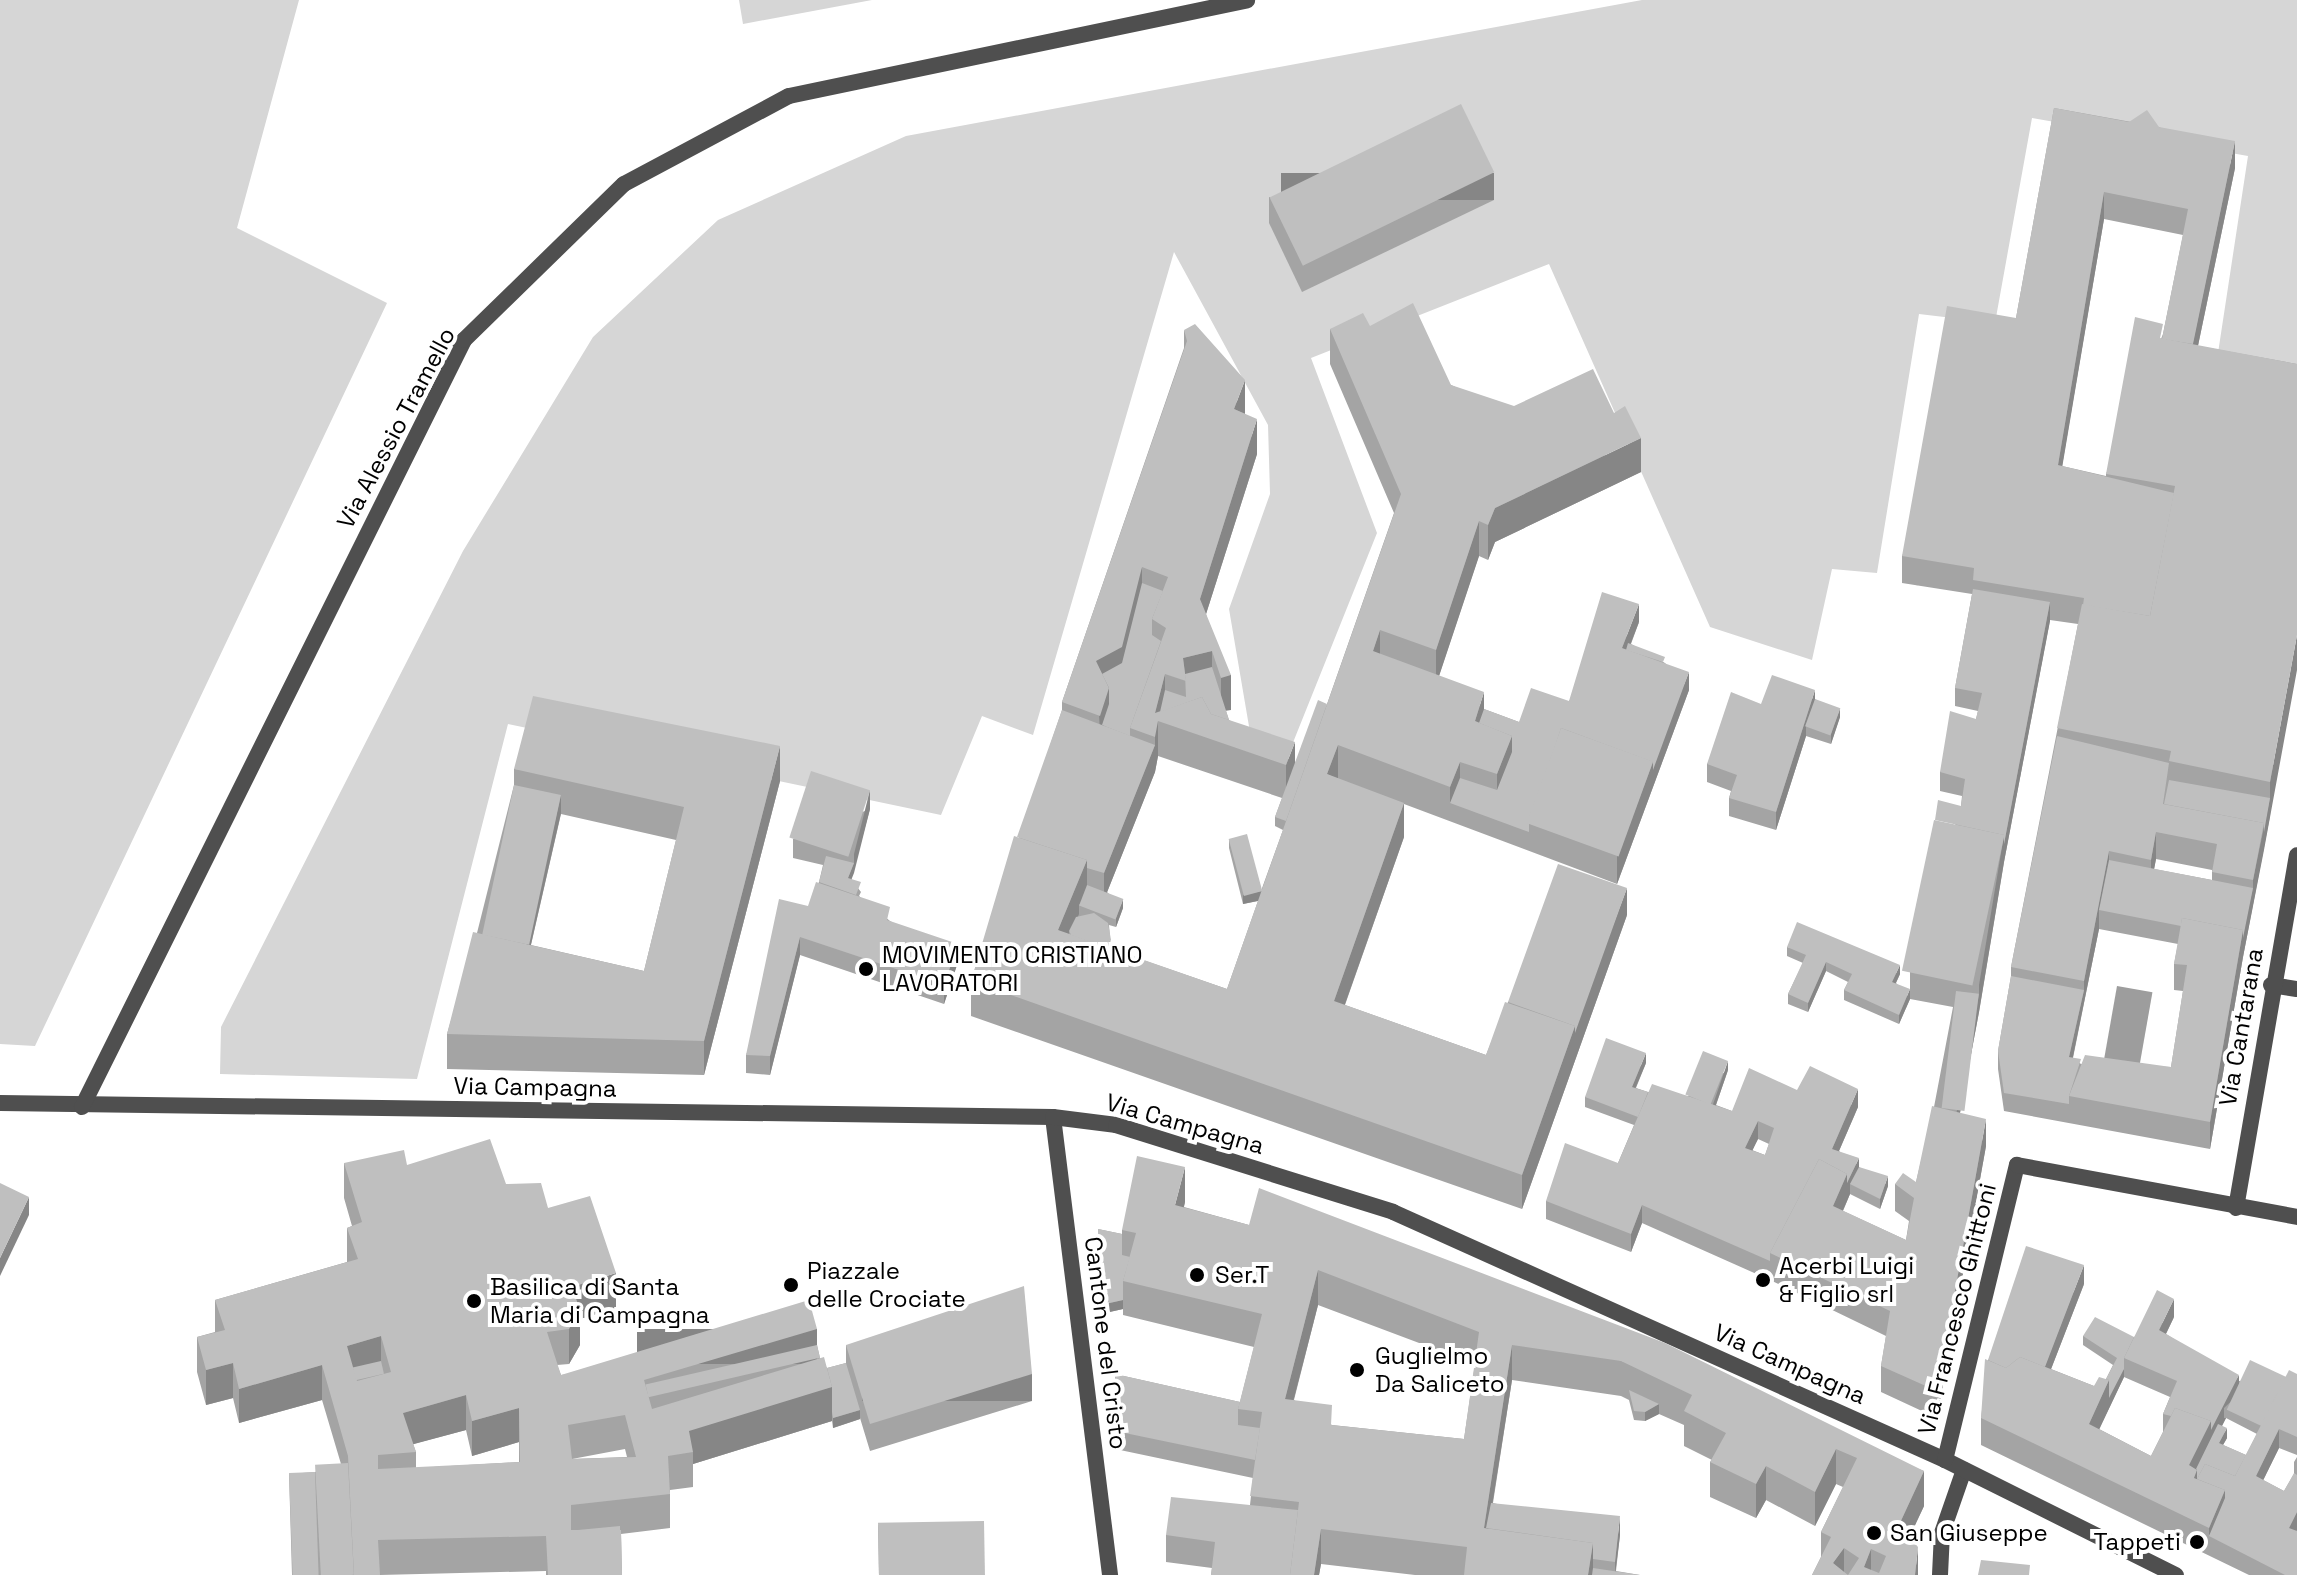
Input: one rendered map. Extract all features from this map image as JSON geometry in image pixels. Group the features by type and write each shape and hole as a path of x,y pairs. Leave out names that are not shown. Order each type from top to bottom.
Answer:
{"street":[{"name":"Via Alessio Tramello","path":"82,1107 464,340 624,184 789,96 1247,0"},
{"name":"Via Cantarana","path":"2236,1208 2271,985 2297,855"},
{"path":"2271,985 2297,989"},
{"name":"Via Campagna","path":"0,1103 82,1107 1053,1117 1116,1125 1393,1212 1945,1460 2176,1575"},
{"name":"Cantone del Cristo","path":"1053,1117 1110,1575"},
{"name":"Via Francesco Ghittoni","path":"1945,1460 2017,1165 2297,1217"},
{"path":"1940,1575 1942,1533 1964,1470"}],"shaded area":[{"path":"0,0 299,0 237,228 387,303 35,1046 0,1044"},
{"path":"739,0 872,0 743,24"},
{"path":"1642,0 2297,0 2297,368 2218,353 2248,156 2032,118 1995,323 1919,314 1877,573 1832,569 1812,660 1710,627 1549,264 1311,358 1377,533 1288,755 1252,744 1229,609 1270,494 1268,425 1174,252 1033,735 982,716 941,815 508,724 417,1079 220,1074 221,1027 463,551 593,337 718,220 906,136"},
{"path":"2117,986 2152,992 2139,1067 2104,1061"}],"building":[{"path":"1461,104 1494,172 1303,266 1270,197"},
{"path":"2054,108 2129,122 2147,110 2159,127 2235,141 2193,344 2162,339 2188,209 2104,192 2058,465 2174,493 2150,616 2083,605 2084,598 1973,580 1974,568 1902,556 1947,306 2016,318"},
{"path":"1413,303 1451,385 1514,406 1593,369 1614,413 1625,406 1641,438 1495,508 1488,525 1479,521 1436,650 1380,630 1373,651 1484,692 1475,721 1512,736 1497,774 1460,762 1450,787 1338,745 1327,774 1404,803 1334,1001 1486,1055 1505,1002 1575,1026 1522,1175 971,981 1014,836 1087,860 1058,930 1227,989 1401,494 1330,329 1363,313 1370,326"},
{"path":"2135,317 2163,324 2160,338 2297,364 2297,635 2270,782 2169,761 2171,751 2057,728 2082,604 2150,616 2175,486 2106,474"},
{"path":"1195,324 1245,380 1234,409 1257,419 1200,599 1231,675 1221,678 1212,651 1183,658 1186,681 1165,674 1155,713 1202,697 1211,714 1295,742 1286,765 1158,721 1155,737 1130,728 1166,628 1152,619 1168,577 1142,567 1122,647 1096,661 1109,688 1100,716 1062,702 1187,341 1184,330"},
{"path":"1142,583 1163,591 1152,619 1152,635 1161,641 1130,728 1130,736 1102,725 1109,704 1109,688 1102,674 1122,663"},
{"path":"1973,589 2050,602 2004,844 2004,835 1935,820 1938,800 1961,806 1965,779 1940,772 1950,711 1976,719 1982,693 1955,688"},
{"path":"1602,592 1639,604 1622,648 1689,672 1653,770 1653,762 1561,728 1529,832 1450,803 1460,778 1497,790 1512,752 1512,736 1479,723 1484,709 1519,722 1531,688 1569,701"},
{"path":"1628,643 1665,657 1663,662 1626,650"},
{"path":"1212,667 1229,720 1211,714 1202,697 1160,712 1165,690 1186,697 1185,674"},
{"path":"1772,675 1815,690 1776,812 1729,798 1737,775 1707,764 1731,692 1761,704"},
{"path":"533,696 780,746 704,1041 447,1034 473,932 644,971 684,807 514,769"},
{"path":"1815,699 1840,708 1830,735 1805,726"},
{"path":"1318,700 1327,704 1286,821 1275,817"},
{"path":"1062,710 1155,745 1104,873 1087,868 1087,860 1017,837"},
{"path":"1561,728 1653,762 1619,856 1526,823"},
{"path":"2057,736 2169,763 2163,804 2264,823 2253,880 2212,872 2217,844 2156,832 2151,860 2109,851 2084,981 2011,967"},
{"path":"811,771 870,790 848,857 789,838"},
{"path":"2169,780 2270,798 2264,832 2264,823 2164,804"},
{"path":"514,785 561,795 529,945 482,935"},
{"path":"1934,820 2004,835 1972,986 1902,971"},
{"path":"1247,834 1262,891 1244,896 1229,839"},
{"path":"826,856 854,863 848,878 861,882 856,895 819,882"},
{"path":"2109,860 2253,888 2243,938 2243,930 2182,918 2181,926 2099,910"},
{"path":"1558,864 1627,888 1575,1033 1575,1026 1508,1002"},
{"path":"816,882 890,907 887,920 958,944 944,985 800,937 770,1056 746,1055 779,899 808,906"},
{"path":"1087,885 1123,899 1116,920 1079,906"},
{"path":"1094,913 1108,923 1111,940 1105,947 1071,935 1069,931 1076,917"},
{"path":"2182,918 2243,930 2210,1122 2069,1096 2085,1055 2171,1067 2187,965 2174,964"},
{"path":"1797,922 1900,965 1892,982 1910,989 1899,1015 1844,990 1852,974 1826,962 1808,1003 1788,994 1806,955 1787,947"},
{"path":"2011,976 2084,990 2069,1057 2081,1059 2069,1104 2004,1093 1998,1051"},
{"path":"1956,991 1979,994 1964,1111 1942,1108"},
{"path":"1606,1038 1646,1053 1632,1087 1648,1092 1638,1117 1585,1097"},
{"path":"1703,1051 1728,1061 1710,1105 1685,1095"},
{"path":"1810,1066 1858,1089 1832,1149 1859,1158 1847,1183 1847,1174 1819,1159 1770,1253 1770,1261 1642,1205 1631,1234 1546,1201 1565,1143 1618,1163 1652,1084 1732,1111 1749,1068 1797,1090","holes":["1758,1121 1774,1128 1765,1155 1745,1148"]},
{"path":"1932,1106 1986,1119 1937,1391 1881,1366 1890,1311 1770,1253 1819,1159 1847,1174 1833,1206 1906,1240 1914,1198 1895,1184 1903,1173 1916,1182"},
{"path":"490,1139 506,1184 541,1183 548,1208 590,1196 616,1273 572,1287 580,1310 569,1329 547,1332 561,1375 809,1300 817,1329 644,1380 652,1409 824,1357 832,1387 689,1431 693,1452 668,1456 670,1494 571,1505 571,1530 621,1530 622,1575 548,1575 546,1536 378,1540 380,1575 354,1575 348,1456 322,1365 239,1389 233,1363 206,1370 197,1337 225,1330 215,1300 358,1259 347,1228 362,1222 344,1163 404,1150 407,1165","holes":["381,1336 391,1372 357,1381 347,1346","466,1395 472,1421 519,1408 520,1462 378,1469 378,1455 416,1452 403,1413","625,1415 636,1457 572,1459 568,1425"]},
{"path":"1137,1156 1185,1167 1175,1205 1249,1225 1259,1188 1665,1343 1924,1471 1899,1525 1918,1547 1915,1575 1848,1575 1812,1575 1831,1537 1821,1532 1857,1458 1836,1449 1815,1492 1766,1466 1756,1484 1710,1462 1726,1433 1684,1411 1692,1395 1621,1361 1512,1345 1484,1528 1593,1543 1588,1575 1464,1575 1467,1547 1321,1529 1314,1575 1290,1575 1299,1502 1250,1496 1262,1412 1238,1409 1262,1314 1123,1281 1136,1233 1122,1230","holes":["1318,1270 1479,1332 1464,1439 1331,1425 1332,1405 1285,1399","1844,1548 1859,1558 1848,1575 1833,1563","1871,1549 1886,1556 1879,1573 1864,1567"]},
{"path":"1859,1167 1888,1176 1880,1199 1850,1184"},
{"path":"0,1183 29,1197 0,1258"},
{"path":"1098,1229 1122,1234 1122,1255 1130,1257 1123,1281 1123,1300 1105,1304"},
{"path":"2026,1246 2084,1265 2045,1367 2020,1357 2006,1368 1988,1360"},
{"path":"1024,1286 1032,1374 870,1424 846,1345"},
{"path":"2157,1290 2174,1299 2159,1330 2239,1375 2211,1430 2211,1421 2175,1408 2171,1416 2163,1414 2177,1381 2124,1358"},
{"path":"2095,1317 2134,1337 2124,1358 2124,1369 2109,1398 2109,1380 2106,1379 2117,1358 2083,1336"},
{"path":"817,1345 820,1358 648,1397 646,1385"},
{"path":"2020,1357 2094,1386 2099,1377 2109,1380 2089,1424 2151,1456 2175,1408 2211,1421 2189,1465 2197,1470 2194,1478 2225,1490 2209,1528 1981,1418 1985,1359 2006,1368"},
{"path":"2250,1360 2286,1377 2263,1427 2227,1410"},
{"path":"381,1361 384,1374 356,1380 353,1368"},
{"path":"846,1363 860,1410 833,1418 832,1387 827,1368"},
{"path":"2289,1370 2297,1374 2297,1437 2279,1429 2256,1476 2284,1491 2294,1473 2297,1475 2297,1512 2289,1528 2297,1531 2297,1575 2285,1575 2209,1536 2225,1498 2225,1490 2197,1479 2205,1464 2235,1476"},
{"path":"1115,1374 1240,1402 1238,1425 1260,1428 1255,1460 1120,1432"},
{"path":"1629,1390 1659,1404 1645,1412 1634,1411"},
{"path":"2218,1424 2227,1428 2219,1443 2246,1455 2235,1476 2205,1464 2197,1479 2196,1469"},
{"path":"348,1463 354,1575 321,1575 315,1465"},
{"path":"315,1472 319,1575 293,1575 289,1473"},
{"path":"1171,1497 1298,1510 1290,1575 1211,1575 1215,1542 1166,1535"},
{"path":"1491,1503 1620,1516 1615,1562 1593,1559 1593,1543 1486,1528"},
{"path":"984,1521 985,1575 879,1575 878,1523"},
{"path":"620,1526 620,1530 578,1530"},
{"path":"1981,1560 2030,1565 2029,1575 1978,1575"},
{"path":"1593,1568 1640,1575 1592,1575"}],"place":[{"name":"MOVIMENTO CRISTIANO LAVORATORI","path":"866,969"},
{"name":"Ser.T","path":"1197,1275"},
{"name":"Acerbi Luigi & Figlio srl","path":"1763,1280"},
{"name":"Piazzale delle Crociate","path":"791,1285"},
{"name":"Basilica di Santa Maria di Campagna","path":"474,1301"},
{"name":"Guglielmo Da Saliceto","path":"1357,1370"},
{"name":"San Giuseppe","path":"1874,1533"},
{"name":"Tappeti","path":"2197,1542"}]}
